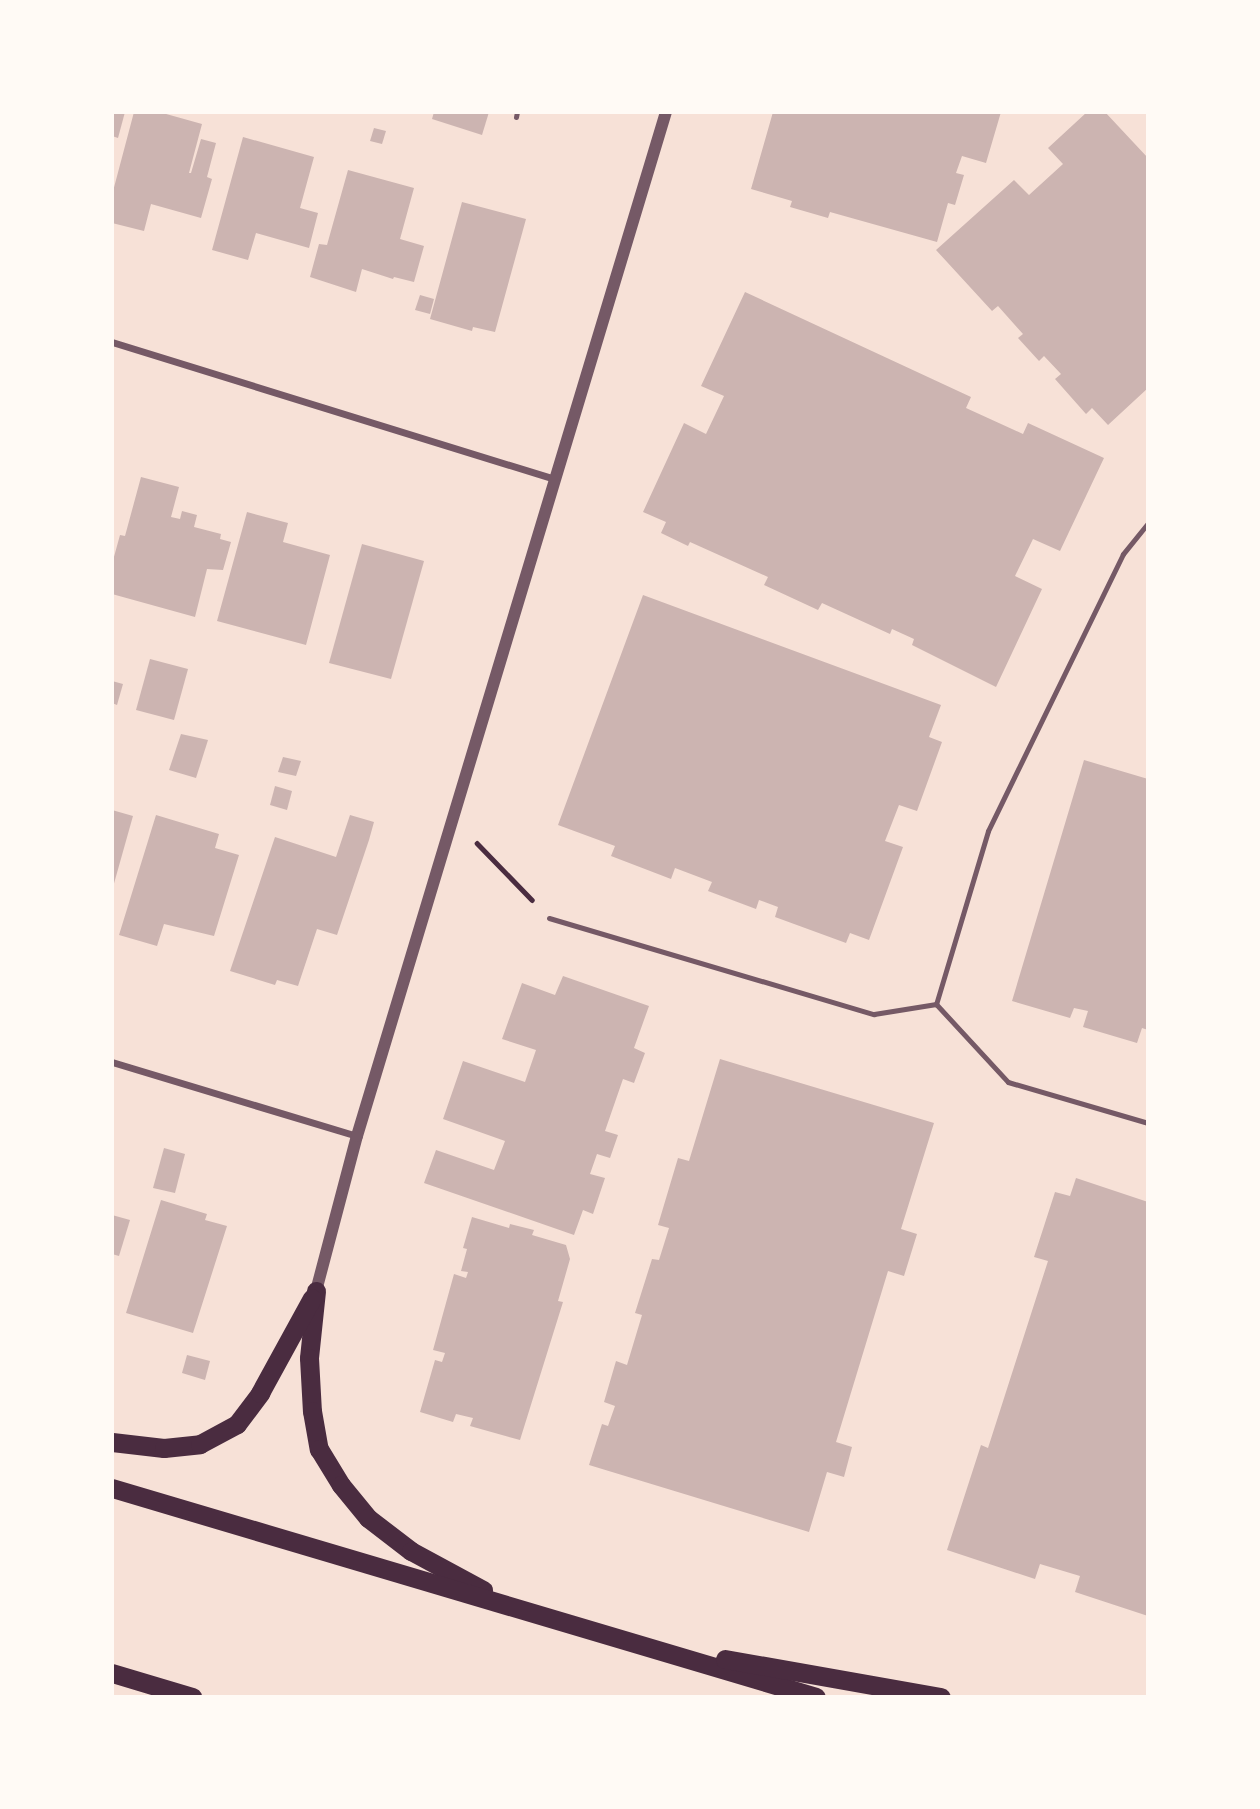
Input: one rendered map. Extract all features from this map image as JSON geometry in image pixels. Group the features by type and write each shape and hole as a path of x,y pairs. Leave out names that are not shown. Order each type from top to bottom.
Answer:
{"highway":[{"path":"112,1442 164,1448 200,1444 237,1424 260,1393 316,1291"},
{"path":"316,1291 309,1358 312,1411 318,1449 341,1485 368,1518 411,1551 520,1609"},
{"path":"112,1488 816,1697"},
{"path":"636,1643 941,1697"},
{"path":"112,1673 192,1697"}],"street":[{"path":"316,1291 357,1136 666,112"},
{"path":"112,342 555,479"},
{"path":"112,1062 357,1136"}],"lane":[{"path":"936,1004 988,831 1123,554 1148,523"},
{"path":"549,918 874,1014 936,1004"},
{"path":"936,1004 1008,1082 1148,1122"}],"path":[{"path":"452,818 549,918"}],"building":[{"path":"112,112 125,112 118,138 112,136"},
{"path":"134,112 159,112 202,124 189,173 201,139 216,143 207,177 212,179 201,218 151,204 144,231 112,223 112,195"},
{"path":"434,112 489,112 482,135 432,119"},
{"path":"773,112 1001,112 986,163 962,156 956,173 964,175 955,205 948,203 937,242 830,212 828,218 790,207 792,201 751,189"},
{"path":"1087,112 1105,112 1148,158 1148,388 1108,425 1092,408 1086,414 1055,379 1061,374 1044,356 1039,361 1018,338 1023,334 998,306 992,311 936,250 1014,180 1029,195 1063,164 1048,148"},
{"path":"374,128 386,131 382,144 370,141"},
{"path":"243,137 314,157 300,208 318,213 309,248 256,233 248,260 212,250"},
{"path":"348,170 414,188 400,239 424,246 414,282 394,277 393,279 362,269 356,292 310,277 319,244 327,245"},
{"path":"462,202 526,219 495,332 473,327 472,331 430,319"},
{"path":"745,292 971,397 966,408 1023,434 1028,423 1104,458 1060,551 1033,539 1015,576 1042,589 996,687 912,645 914,639 892,629 890,634 822,603 818,610 764,585 768,577 690,542 688,546 661,533 666,522 643,512 684,423 706,434 724,396 701,386"},
{"path":"420,295 434,299 430,314 415,310"},
{"path":"141,477 179,487 171,517 180,519 182,511 197,515 194,527 221,534 220,539 231,542 223,570 207,569 195,617 112,594 112,564 120,535 125,536"},
{"path":"247,512 288,523 283,542 330,555 306,645 217,621"},
{"path":"362,544 424,561 391,679 329,663"},
{"path":"643,595 941,705 929,737 942,742 917,811 899,805 885,841 903,847 869,940 850,933 846,943 775,917 778,907 759,900 756,909 708,891 712,882 675,868 671,879 611,856 615,846 558,825"},
{"path":"150,659 188,669 174,720 136,710"},
{"path":"112,681 123,684 117,705 112,703"},
{"path":"181,734 208,740 196,778 169,770"},
{"path":"283,757 301,761 296,776 278,772"},
{"path":"1084,760 1148,779 1148,1030 1142,1028 1137,1043 1083,1027 1088,1011 1074,1008 1070,1018 1012,1001"},
{"path":"275,786 292,791 287,810 270,805"},
{"path":"112,810 133,816 113,887 112,886"},
{"path":"156,815 219,834 215,848 239,855 214,936 164,924 157,946 119,935"},
{"path":"350,815 374,822 369,840 337,935 317,929 298,986 277,980 275,985 230,971 275,837 336,857"},
{"path":"563,976 649,1006 634,1048 645,1053 634,1083 623,1079 605,1131 618,1135 610,1158 597,1154 590,1174 605,1178 593,1214 583,1210 574,1235 424,1183 436,1150 494,1170 505,1141 443,1119 463,1061 525,1082 536,1050 502,1039 522,983 555,995"},
{"path":"720,1059 934,1123 901,1229 917,1234 904,1276 888,1271 836,1442 852,1447 844,1477 827,1472 809,1532 589,1465 602,1424 608,1426 615,1406 604,1402 616,1361 627,1365 642,1315 635,1313 652,1259 659,1260 669,1228 658,1225 678,1158 689,1161"},
{"path":"164,1148 185,1154 175,1193 153,1188"},
{"path":"1076,1178 1148,1202 1148,1616 1075,1592 1080,1576 1040,1564 1035,1579 947,1550 981,1445 988,1448 1048,1261 1034,1257 1055,1192 1070,1196"},
{"path":"161,1200 207,1214 205,1220 227,1226 193,1333 126,1313"},
{"path":"112,1215 130,1220 119,1256 112,1254"},
{"path":"472,1217 509,1228 510,1224 534,1230 532,1235 566,1245 570,1259 558,1301 563,1302 520,1440 470,1426 473,1418 456,1414 453,1422 420,1412 435,1360 442,1362 445,1353 433,1350 454,1274 466,1278 468,1272 461,1271 467,1249 463,1248"},
{"path":"187,1355 210,1361 205,1380 182,1373"}]}
